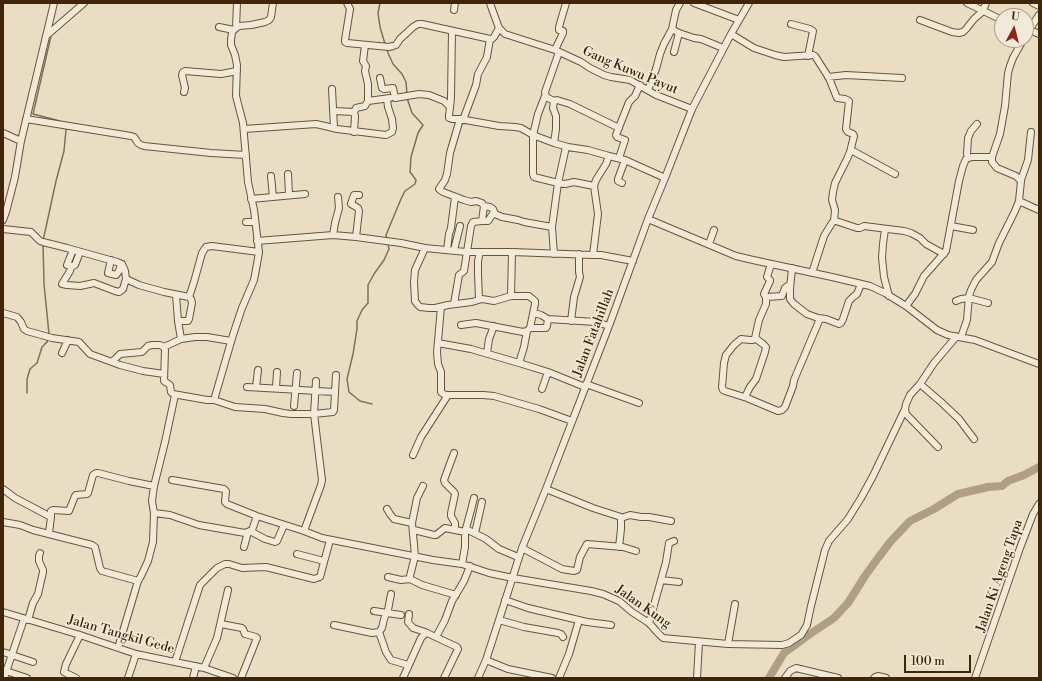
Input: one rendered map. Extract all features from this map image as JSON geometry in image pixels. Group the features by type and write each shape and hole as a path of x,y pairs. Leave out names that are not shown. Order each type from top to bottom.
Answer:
{"street":[{"path":"3,220 15,177 21,141 30,119 54,3"},
{"path":"46,36 84,3"},
{"path":"237,3 235,29 232,35 231,45 236,58 236,96 243,120 248,185 253,199"},
{"path":"218,27 235,29 239,26 268,21 271,17 273,3"},
{"path":"347,3 351,6 345,42 387,47 396,45 404,34 418,24 492,39 499,28 490,3"},
{"path":"564,3 559,27 559,30 563,31 563,33 533,135 533,174 534,177 558,183 565,184 574,182 594,186"},
{"path":"648,90 664,44 672,29 676,10 680,3"},
{"path":"694,3 738,20"},
{"name":"Jalan Fatahillah","path":"478,678 486,660 513,578 518,557 546,489 609,326 648,219 692,109 738,20 749,3"},
{"path":"967,3 994,16"},
{"path":"920,20 952,32 963,32 983,11 986,3"},
{"path":"1033,3 1039,6"},
{"path":"791,24 813,29 814,31 808,56"},
{"name":"Gang Kuwu Payut","path":"499,28 504,34 557,51 604,75 627,79 656,95 692,109"},
{"path":"672,29 679,33 701,39 723,48"},
{"path":"452,31 449,118 521,128 533,135 566,147 622,159 665,178"},
{"path":"674,52 679,33"},
{"path":"731,34 754,48 764,52 784,57 813,55 817,58 828,77 837,98 848,99 849,102 846,126 847,132 853,134 854,136 851,150 834,187 832,200 835,210 834,221 824,236 812,272"},
{"path":"490,39 487,57 478,74 476,85 461,119 450,153 447,174 439,189 455,197 468,201 480,202 484,206 493,209 495,214 502,217 552,227"},
{"path":"354,132 354,112 356,108 365,106 368,101 366,66 363,61 365,45"},
{"path":"1019,48 1013,58 1008,73 1004,113 992,162 997,168 1016,176 1021,180"},
{"path":"184,92 185,88 182,75 185,71 221,74 237,71"},
{"path":"828,77 846,75 902,78"},
{"path":"368,84 381,81 382,88 393,88 395,98"},
{"path":"622,183 618,181 618,179 625,140 616,136 629,102 635,96 640,85"},
{"path":"332,89 334,128"},
{"path":"368,101 419,94 429,95 444,101 450,107"},
{"path":"545,96 554,101 557,100 570,104 619,128"},
{"path":"244,129 316,124 354,132 386,135 392,132 392,119 387,99"},
{"path":"554,101 553,108 556,116 554,143"},
{"path":"334,111 354,112"},
{"path":"30,119 131,136 134,137 138,143 144,146 246,155"},
{"path":"906,306 915,294 924,276 944,254 947,246 959,181 963,166 968,158 968,138 971,131 977,124"},
{"path":"959,337 967,320 974,297 971,290 976,280 992,262 999,243 1019,201 1021,180 1028,160 1031,132"},
{"path":"3,133 21,141"},
{"path":"554,254 552,227 558,183 566,147"},
{"path":"851,150 895,174"},
{"path":"593,255 598,214 594,186 609,156"},
{"path":"968,158 977,156 992,157"},
{"path":"288,174 289,195"},
{"path":"271,176 273,197"},
{"path":"214,400 221,372 242,308 254,280 257,264 258,252 252,179"},
{"path":"253,199 305,194"},
{"path":"356,237 359,211 358,208 351,204 354,195 359,195"},
{"path":"333,235 334,223 339,208 338,197"},
{"path":"447,250 449,234 452,228 455,197"},
{"path":"1019,201 1039,210"},
{"path":"482,221 484,206"},
{"path":"454,304 459,275 464,271 469,233 472,223 488,221 494,212"},
{"path":"648,219 736,256 870,286 878,289 906,306 937,330 948,335 975,340 1039,364"},
{"path":"834,221 857,228 864,226 900,230 911,233 920,238 926,244 944,254"},
{"path":"246,222 255,222"},
{"path":"454,250 460,226"},
{"path":"951,226 973,230"},
{"path":"3,229 31,232 43,242 111,260 121,264 124,266 126,279 123,289 119,292 94,283 83,286 64,285 62,283 71,266 75,264 80,252"},
{"path":"885,229 882,258 884,277 891,298"},
{"path":"709,244 714,230"},
{"path":"257,241 333,235 387,241 425,248 466,252 602,255 633,261"},
{"path":"188,297 202,253 206,247 212,246 258,252"},
{"path":"425,248 415,270 415,300 420,307 441,307 472,302 480,299 494,301 511,296 529,296 535,301 534,312 519,363"},
{"path":"71,266 67,265 73,250"},
{"path":"480,252 478,261 480,299"},
{"path":"511,296 512,252"},
{"path":"571,321 574,297 580,277 579,254"},
{"path":"111,260 108,272 116,274 119,271 121,264"},
{"path":"754,338 759,320 766,304 766,297 764,293 770,280 767,277 771,264"},
{"path":"792,268 790,299 794,304 807,314 839,324 841,323 849,301 857,294 861,284"},
{"path":"126,279 139,285 191,299 192,303 188,321 178,321"},
{"path":"766,297 782,296 785,288 790,284"},
{"path":"176,295 180,339"},
{"path":"956,301 974,297 988,303"},
{"path":"441,307 437,356 441,372 441,391 443,394 494,396 539,409 572,421"},
{"path":"534,312 548,320 596,322 609,326"},
{"path":"3,313 18,318 27,332 79,342 89,354 141,370 164,374"},
{"path":"754,338 753,340 742,339 737,342 726,355 722,388 725,391 745,397 778,411 784,409 794,380 818,323 818,318"},
{"path":"461,325 476,323 523,332 546,328 548,320"},
{"path":"487,353 494,326"},
{"path":"112,362 120,354 142,352 148,346 152,345 164,347 180,339 195,336 231,341"},
{"name":"Jalan Kung","path":"172,480 224,489 226,491 224,502 257,516 330,540 462,564 489,573 603,594 619,601 649,623 663,638 728,644 782,645 789,643 805,630 809,621 811,606 825,550 829,541 848,519 861,498 905,409 910,395 920,384 934,363 959,337"},
{"path":"745,397 756,379 766,352 766,347 754,338"},
{"path":"62,353 68,340"},
{"path":"438,343 487,353 639,403"},
{"path":"164,347 164,381 170,385 171,392 175,395 214,400 235,407 273,410 283,413 314,414 333,412 336,375"},
{"path":"256,387 258,370"},
{"path":"276,388 277,372"},
{"path":"542,389 548,372"},
{"path":"294,406 297,373"},
{"path":"304,532 322,485 314,414 316,381"},
{"path":"920,384 959,419 974,438"},
{"path":"247,387 335,392"},
{"path":"118,648 138,581 148,561 153,542 154,513 152,501 154,486 175,395"},
{"path":"413,455 422,437 448,395"},
{"path":"905,409 906,414 938,447"},
{"path":"454,453 444,480 455,494 451,516 455,523 455,530"},
{"path":"49,533 51,512 53,510 69,511 76,495 88,493 93,475 96,473 154,486"},
{"path":"410,579 415,556 414,530 412,523 418,498 423,486"},
{"path":"546,489 621,518 630,515 671,521"},
{"path":"3,490 51,517"},
{"path":"462,564 466,531 474,498"},
{"path":"475,533 482,502"},
{"name":"Jalan Ki Ageng Tapa","path":"976,678 1020,548 1038,506"},
{"path":"387,509 394,519 412,523"},
{"path":"154,513 170,514 204,526 249,532 275,542 277,541 284,525"},
{"path":"244,547 257,516"},
{"path":"619,547 621,518"},
{"path":"3,522 20,525 33,530 92,545 97,554 100,568 102,570 138,581"},
{"path":"414,530 434,535 445,528 475,533 499,549 518,557"},
{"path":"175,662 200,585 221,566 229,564 242,568 266,567 314,579 320,577 330,540"},
{"path":"649,623 666,562 669,543 674,541"},
{"path":"522,548 562,569 575,571 577,570 582,553 587,544 619,547 636,551"},
{"path":"4,678 5,670 38,594 43,572 38,556 40,553"},
{"path":"296,554 324,561"},
{"path":"436,637 470,566"},
{"path":"388,577 401,580 410,579 422,585 456,595"},
{"path":"660,580 679,582"},
{"path":"204,668 217,638 228,590"},
{"path":"334,625 372,633 379,632 382,628 392,594"},
{"path":"505,600 528,608 579,620 611,625"},
{"path":"728,644 735,604"},
{"path":"374,611 401,615"},
{"name":"Jalan Tangkil Gede","path":"3,612 80,635 136,654 196,666 233,678"},
{"path":"409,614 408,622 411,627 456,646 458,649 444,678"},
{"path":"499,620 524,627 558,633 563,637"},
{"path":"558,678 569,654 579,620"},
{"path":"221,624 242,628 245,634 257,638 242,678"},
{"path":"379,632 386,652 391,660 408,665"},
{"path":"403,678 421,638 426,633"},
{"path":"60,678 80,635"},
{"path":"697,678 699,642"},
{"path":"3,652 33,662"},
{"path":"128,678 136,654"},
{"path":"486,660 508,669 552,678"},
{"path":"193,678 196,666"},
{"path":"785,678 790,671 796,668 838,678"},
{"path":"5,670 27,678"},
{"path":"64,672 76,678"},
{"path":"874,678 875,676 886,678"}],"waterway":[{"path":"380,3 378,13 385,44"},
{"path":"51,36 33,114 60,121"},
{"path":"387,50 393,64 402,74 406,82 407,94"},
{"path":"387,240 386,235 401,199 405,191 415,184 416,180 410,172 411,157 418,133 423,125 412,113 407,98"},
{"path":"43,241 64,151 66,127"},
{"path":"43,244 44,284 49,334"},
{"path":"372,404 360,401 349,392 347,379 353,354 357,321 362,310 368,303 368,285 384,260 389,249 388,244"},
{"path":"27,393 27,379 30,369 37,363 42,347 47,342 48,338"},
{"path":"769,678 784,653 834,618 848,603 878,558 891,541 910,521 934,509 958,494 988,487 1002,486 1008,481 1039,467"}]}
